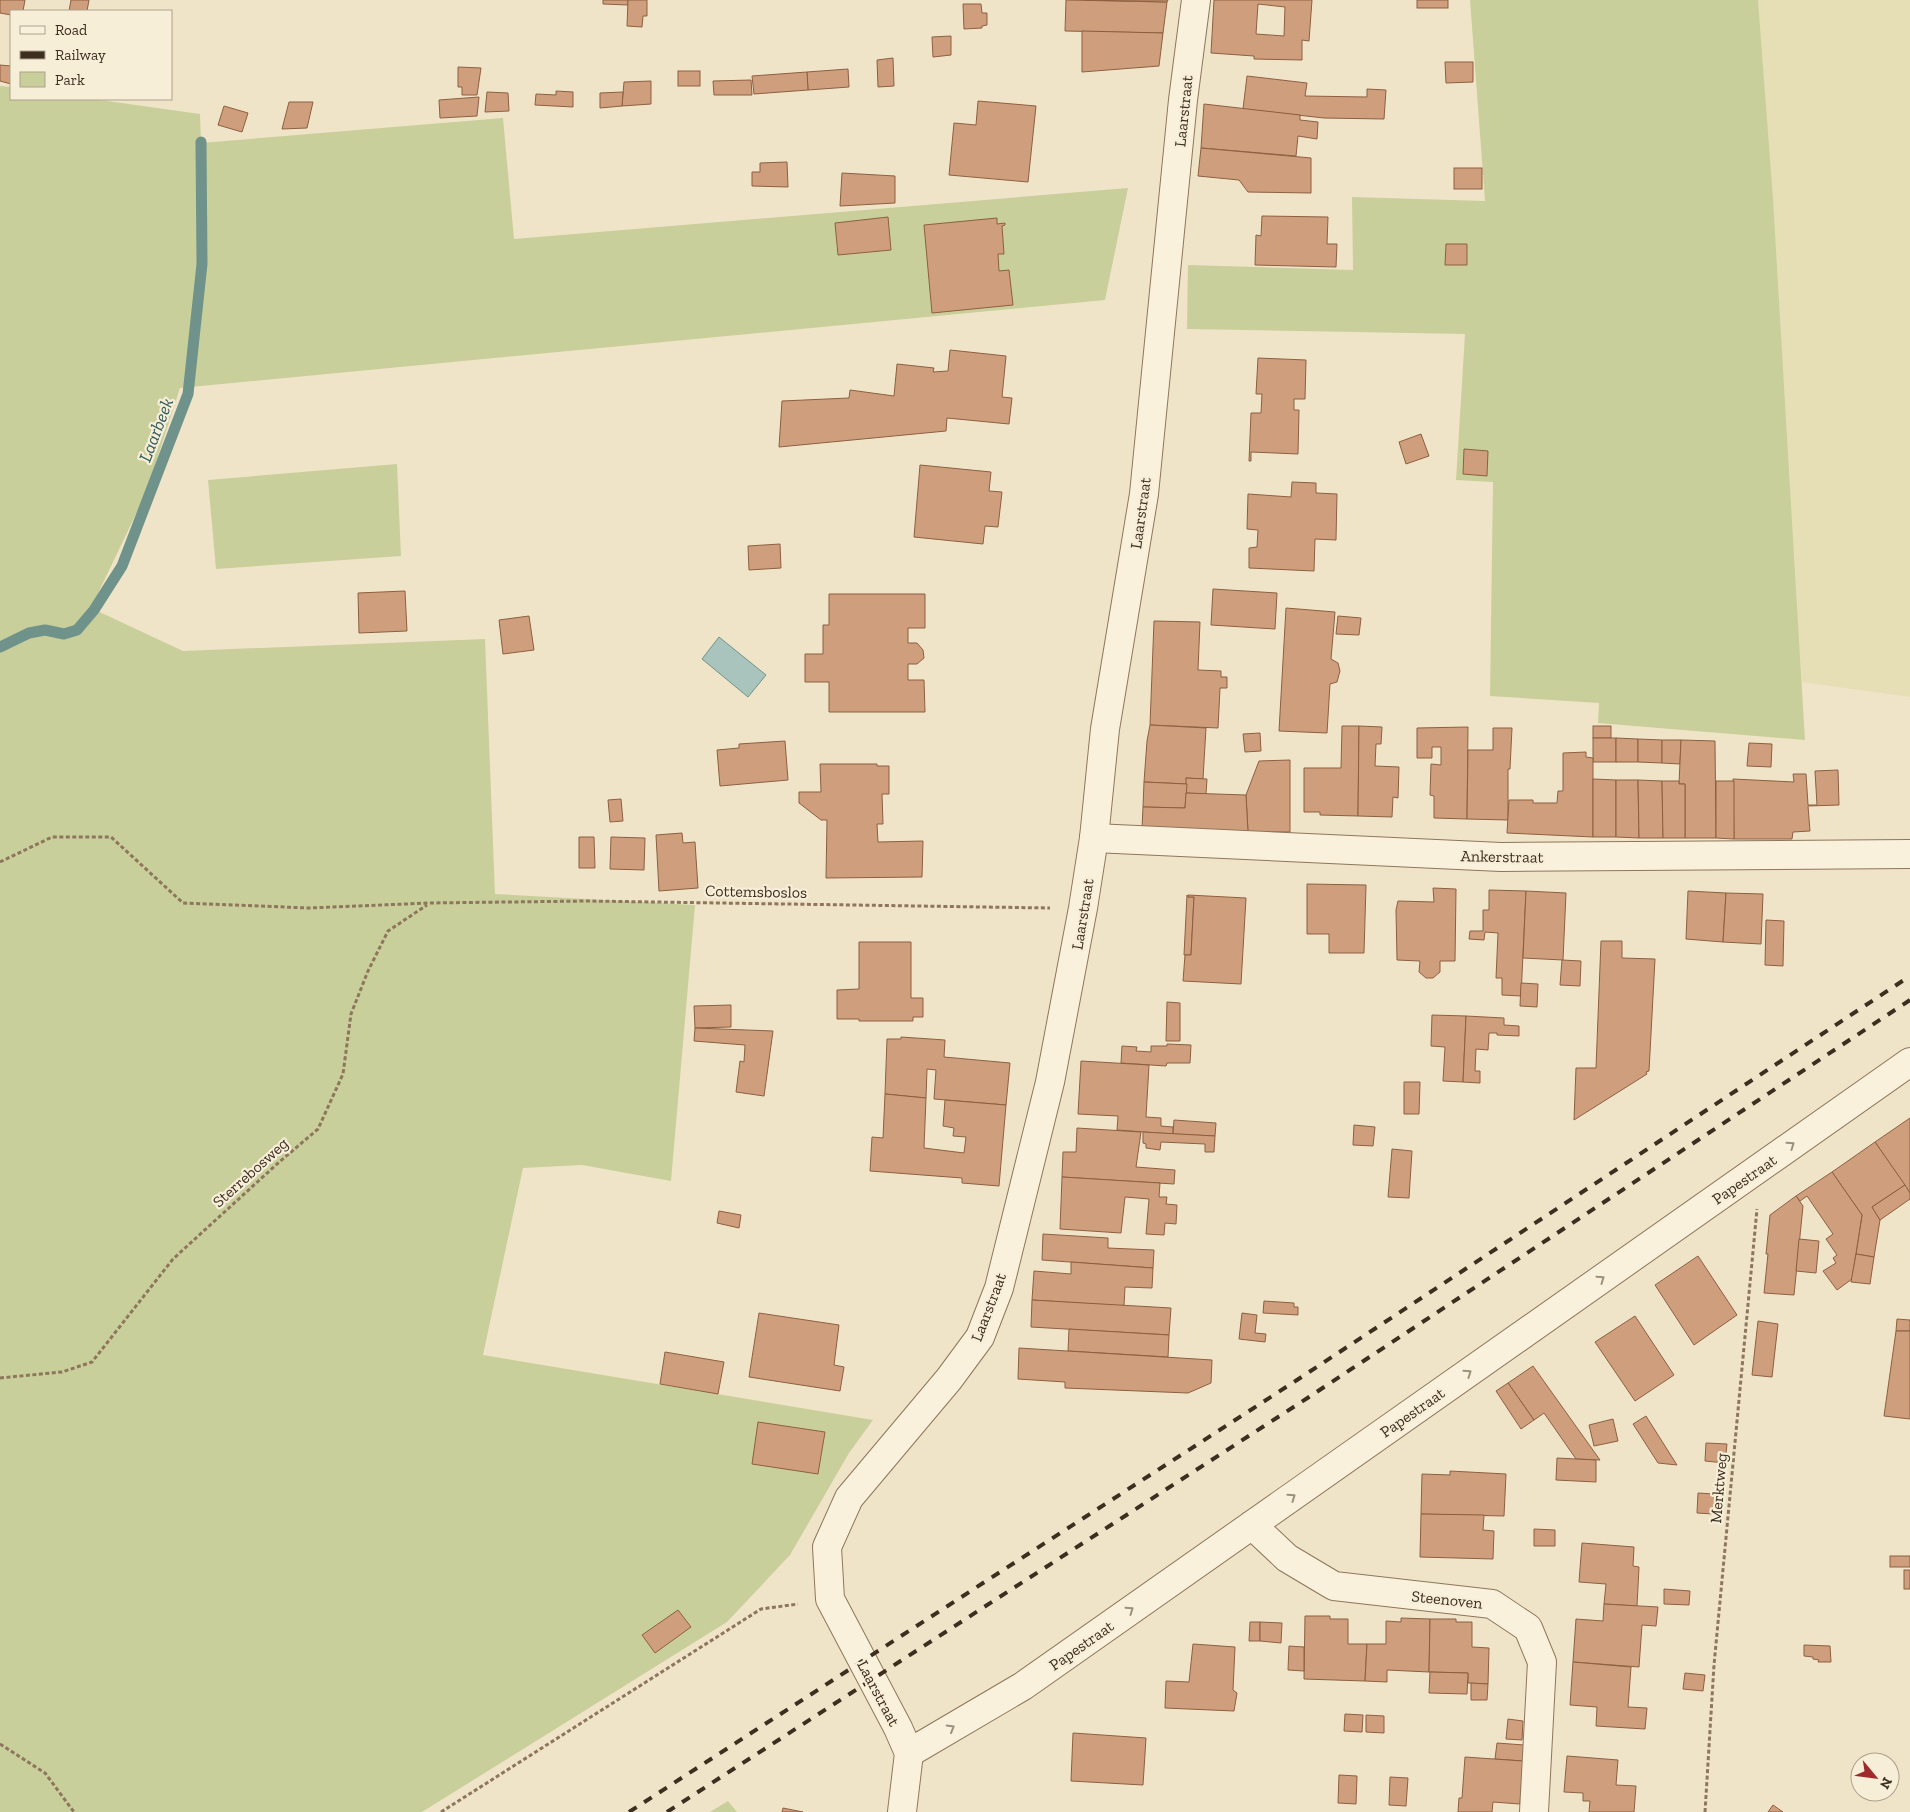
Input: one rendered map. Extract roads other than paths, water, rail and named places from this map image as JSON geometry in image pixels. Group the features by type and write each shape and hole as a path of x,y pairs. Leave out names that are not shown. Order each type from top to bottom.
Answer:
{"street":[{"name":"Laarstraat","path":"909,1753 898,1728 830,1599 827,1547 849,1498 949,1379 980,1338 996,1296 1050,1082 1083,908 1094,838 1105,729 1144,494 1183,100 1196,0"},
{"name":"Ankerstraat","path":"1094,838 1500,857 1910,854"},
{"name":"Papestraat","path":"909,1753 1023,1686 1910,1062"},
{"name":"Steenoven","path":"1252,1525 1286,1558 1334,1586 1492,1604 1528,1628 1542,1662 1534,1812"},
{"path":"902,1812 909,1753"}],"water":[{"path":"719,637 766,675 748,697 702,659"}],"waterway":[{"name":"Laarbeek","path":"0,647 29,633 45,630 64,634 77,630 94,610 122,566 188,394 202,264 201,142"}],"railway":[{"path":"629,1812 1297,1380 1910,976"},
{"path":"667,1812 1309,1397 1910,1000"}]}
